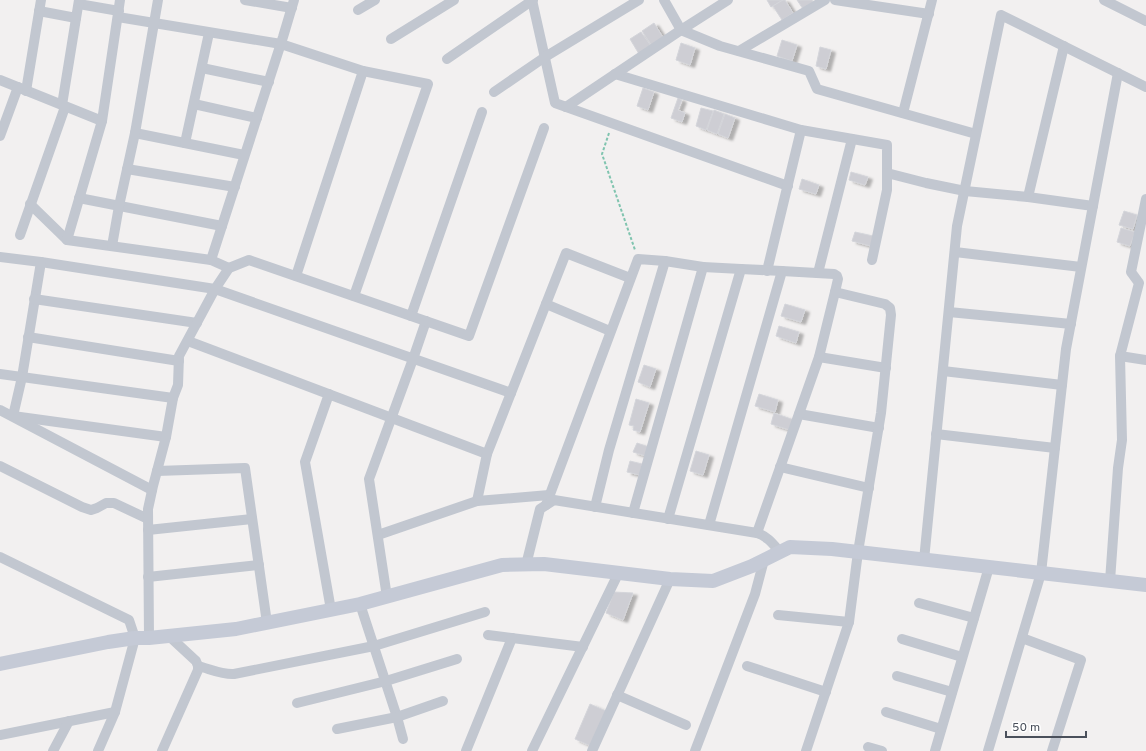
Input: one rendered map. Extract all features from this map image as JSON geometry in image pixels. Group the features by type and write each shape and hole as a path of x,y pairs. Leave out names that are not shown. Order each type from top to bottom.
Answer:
{"street":[{"path":"0,136 22,89 41,0"},
{"path":"67,240 102,122 120,0"},
{"path":"112,246 135,133 158,0"},
{"path":"211,260 293,4 245,0"},
{"path":"358,10 374,0"},
{"path":"391,39 454,0"},
{"path":"447,59 532,0 554,103 788,186"},
{"path":"494,92 545,57 639,0"},
{"path":"664,0 681,30 720,46 809,72 817,90 976,134"},
{"path":"566,107 728,0"},
{"path":"739,51 825,0"},
{"path":"835,0 929,14"},
{"path":"902,113 932,0"},
{"path":"1104,0 1146,21"},
{"path":"20,235 64,106 79,2 154,24 281,44 363,71 428,84 354,296"},
{"path":"39,11 76,18"},
{"path":"924,560 957,226 1001,15 1146,87"},
{"path":"184,143 209,33"},
{"path":"1028,196 1064,46"},
{"path":"202,68 268,82"},
{"path":"296,276 363,71"},
{"path":"988,751 1041,573 1066,349 1118,73"},
{"path":"615,74 801,130 887,145 886,190 872,260"},
{"path":"0,80 102,122"},
{"path":"194,104 257,118"},
{"path":"411,316 482,112"},
{"path":"98,751 115,712 142,638 148,578 148,509 166,437 173,398 178,385 179,356 215,289 229,268 249,260 469,336 544,128"},
{"path":"767,271 801,130"},
{"path":"135,133 244,155"},
{"path":"818,273 852,139"},
{"path":"127,169 235,187"},
{"path":"887,173 965,191 1028,196 1093,206"},
{"path":"79,198 222,226"},
{"path":"1110,581 1118,468 1122,440 1120,356 1139,283 1131,272 1146,199"},
{"path":"30,204 67,240 211,260 229,268"},
{"path":"955,252 1081,267"},
{"path":"477,501 487,454 566,253 630,278"},
{"path":"0,257 215,289 511,393"},
{"path":"546,506 638,259 741,270 834,274 838,276 838,279 819,358 757,533"},
{"path":"595,507 609,450 665,261"},
{"path":"13,416 22,377 41,262"},
{"path":"633,513 703,267"},
{"path":"668,519 741,270"},
{"path":"709,525 782,271"},
{"path":"806,751 849,622 858,552 879,428 891,315 890,308 885,304 835,292"},
{"path":"34,299 197,323"},
{"path":"546,304 610,332"},
{"path":"949,312 1071,324"},
{"path":"387,597 369,479 426,321"},
{"path":"28,337 179,361"},
{"path":"188,341 487,454"},
{"path":"1120,356 1146,360"},
{"path":"819,358 886,368"},
{"path":"943,371 1062,385"},
{"path":"0,374 173,398"},
{"path":"329,394 305,462 331,610"},
{"path":"0,410 152,490"},
{"path":"799,414 879,428"},
{"path":"13,416 166,437"},
{"path":"936,434 1055,448"},
{"path":"0,466 82,507 91,510 106,503 114,503 148,519"},
{"path":"780,467 869,488"},
{"path":"157,472 245,468 267,623"},
{"path":"378,535 477,501 549,495"},
{"path":"526,565 540,509 554,500 757,533 763,535 780,552"},
{"path":"148,530 252,519"},
{"path":"0,664 108,642 236,629 267,623 360,604 502,565 544,564 618,574 713,581 752,566 790,547 858,552 1146,585"},
{"path":"0,557 129,620 142,638"},
{"path":"695,751 755,594 764,560"},
{"path":"148,578 259,565"},
{"path":"935,751 989,567"},
{"path":"532,751 618,574"},
{"path":"592,751 670,579"},
{"path":"919,603 974,618"},
{"path":"360,604 386,681 403,739"},
{"path":"198,666 222,673 234,674 374,646 484,612"},
{"path":"778,614 849,622"},
{"path":"488,635 582,647"},
{"path":"162,751 198,670 196,661 169,636"},
{"path":"466,751 512,638"},
{"path":"1022,638 1081,660 1052,751"},
{"path":"902,639 962,657"},
{"path":"297,703 386,681 457,659"},
{"path":"747,666 826,692"},
{"path":"897,676 952,692"},
{"path":"617,695 686,725"},
{"path":"337,729 397,717 444,701"},
{"path":"0,735 115,712"},
{"path":"886,712 941,729"},
{"path":"53,751 69,721"},
{"path":"868,747 882,751"}],"path":[{"path":"612,123 602,154 638,259"}],"building":[{"path":"767,0 783,0 771,7"},
{"path":"785,0 793,13 782,20 773,6"},
{"path":"797,0 812,0 813,2 803,9"},
{"path":"654,23 664,39 652,46 642,31"},
{"path":"641,32 651,46 639,54 630,39"},
{"path":"782,40 797,45 792,61 777,56"},
{"path":"681,43 695,48 690,65 676,60"},
{"path":"820,47 831,50 826,69 816,66"},
{"path":"643,88 654,92 648,110 637,106"},
{"path":"678,98 682,100 678,110 685,113 682,122 671,118"},
{"path":"701,108 713,111 706,130 696,126"},
{"path":"714,110 724,114 717,134 707,130"},
{"path":"725,114 735,118 728,138 718,134"},
{"path":"851,172 868,177 865,185 849,180"},
{"path":"802,179 819,185 816,194 799,189"},
{"path":"1124,211 1137,215 1133,229 1119,225"},
{"path":"1121,228 1135,232 1130,246 1117,242"},
{"path":"855,232 873,236 871,246 852,241"},
{"path":"785,304 805,310 801,322 781,316"},
{"path":"779,326 799,332 796,343 776,336"},
{"path":"644,365 656,369 650,387 638,382"},
{"path":"759,394 778,400 775,412 755,406"},
{"path":"636,399 649,403 640,432 633,430 634,426 629,425"},
{"path":"774,413 794,420 790,430 771,424"},
{"path":"637,443 649,447 646,456 633,452"},
{"path":"696,451 709,455 703,475 690,471"},
{"path":"630,461 642,464 640,475 627,472"},
{"path":"614,592 633,593 623,620 606,613"},
{"path":"590,704 606,711 591,746 575,739"}]}
